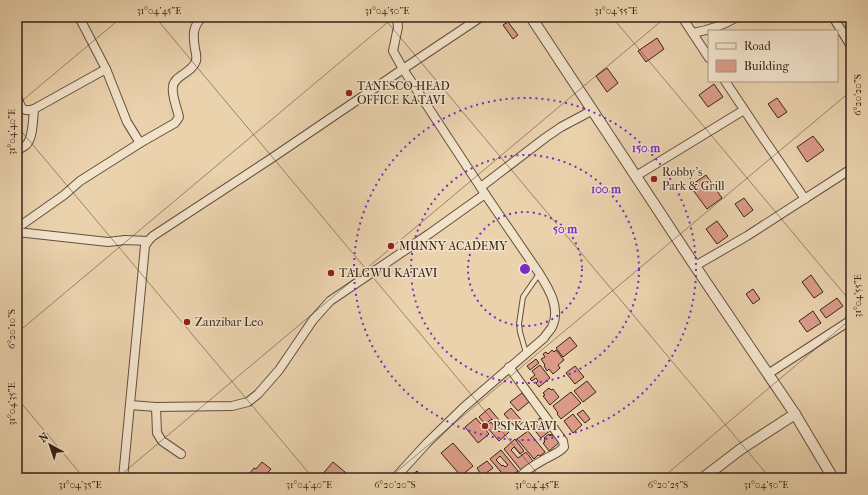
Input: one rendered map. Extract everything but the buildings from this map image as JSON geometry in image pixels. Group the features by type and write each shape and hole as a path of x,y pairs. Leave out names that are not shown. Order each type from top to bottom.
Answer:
{"street":[{"path":"17,227 64,195 80,181 175,123 179,117 172,85 176,80 193,68 196,62 197,57 193,36 196,24 202,17"},
{"path":"395,478 427,443 464,407 544,338 552,327 556,312 555,303 540,273 402,69 393,52 398,27 397,17"},
{"path":"123,478 145,246 148,241 153,236 278,154 481,17"},
{"path":"531,17 768,374 833,478"},
{"path":"682,17 708,57"},
{"path":"710,30 724,25 738,17"},
{"path":"833,17 849,40"},
{"path":"81,19 106,69 127,122 140,143"},
{"path":"693,33 707,31"},
{"path":"700,45 707,31"},
{"path":"17,96 21,107 21,112 34,109 106,69"},
{"path":"727,82 805,199"},
{"path":"17,150 26,145 29,141 34,109"},
{"path":"130,405 156,407 232,406 248,402 258,394 279,370 313,320 330,301 429,234 561,126 593,110"},
{"path":"636,176 744,110"},
{"path":"695,266 747,236 851,169"},
{"path":"17,232 108,242 125,240 148,241"},
{"path":"768,374 851,320"},
{"path":"509,367 564,441 564,447 560,451 526,470 519,478"},
{"path":"156,407 157,433 162,441 181,454"},
{"path":"702,478 741,449 794,414"}],"lane":[{"path":"526,353 519,324 523,297 540,273"}],"place":[{"name":"TANESCO-HEAD OFFICE KATAVI","path":"349,93"},
{"name":"Robby's Park & Grill","path":"654,179"},
{"name":"MUNNY ACADEMY","path":"391,246"},
{"name":"TALGWU KATAVI","path":"331,273"},
{"name":"Zanzibar Leo","path":"187,322"},
{"name":"PSI KATAVI","path":"485,426"}]}
